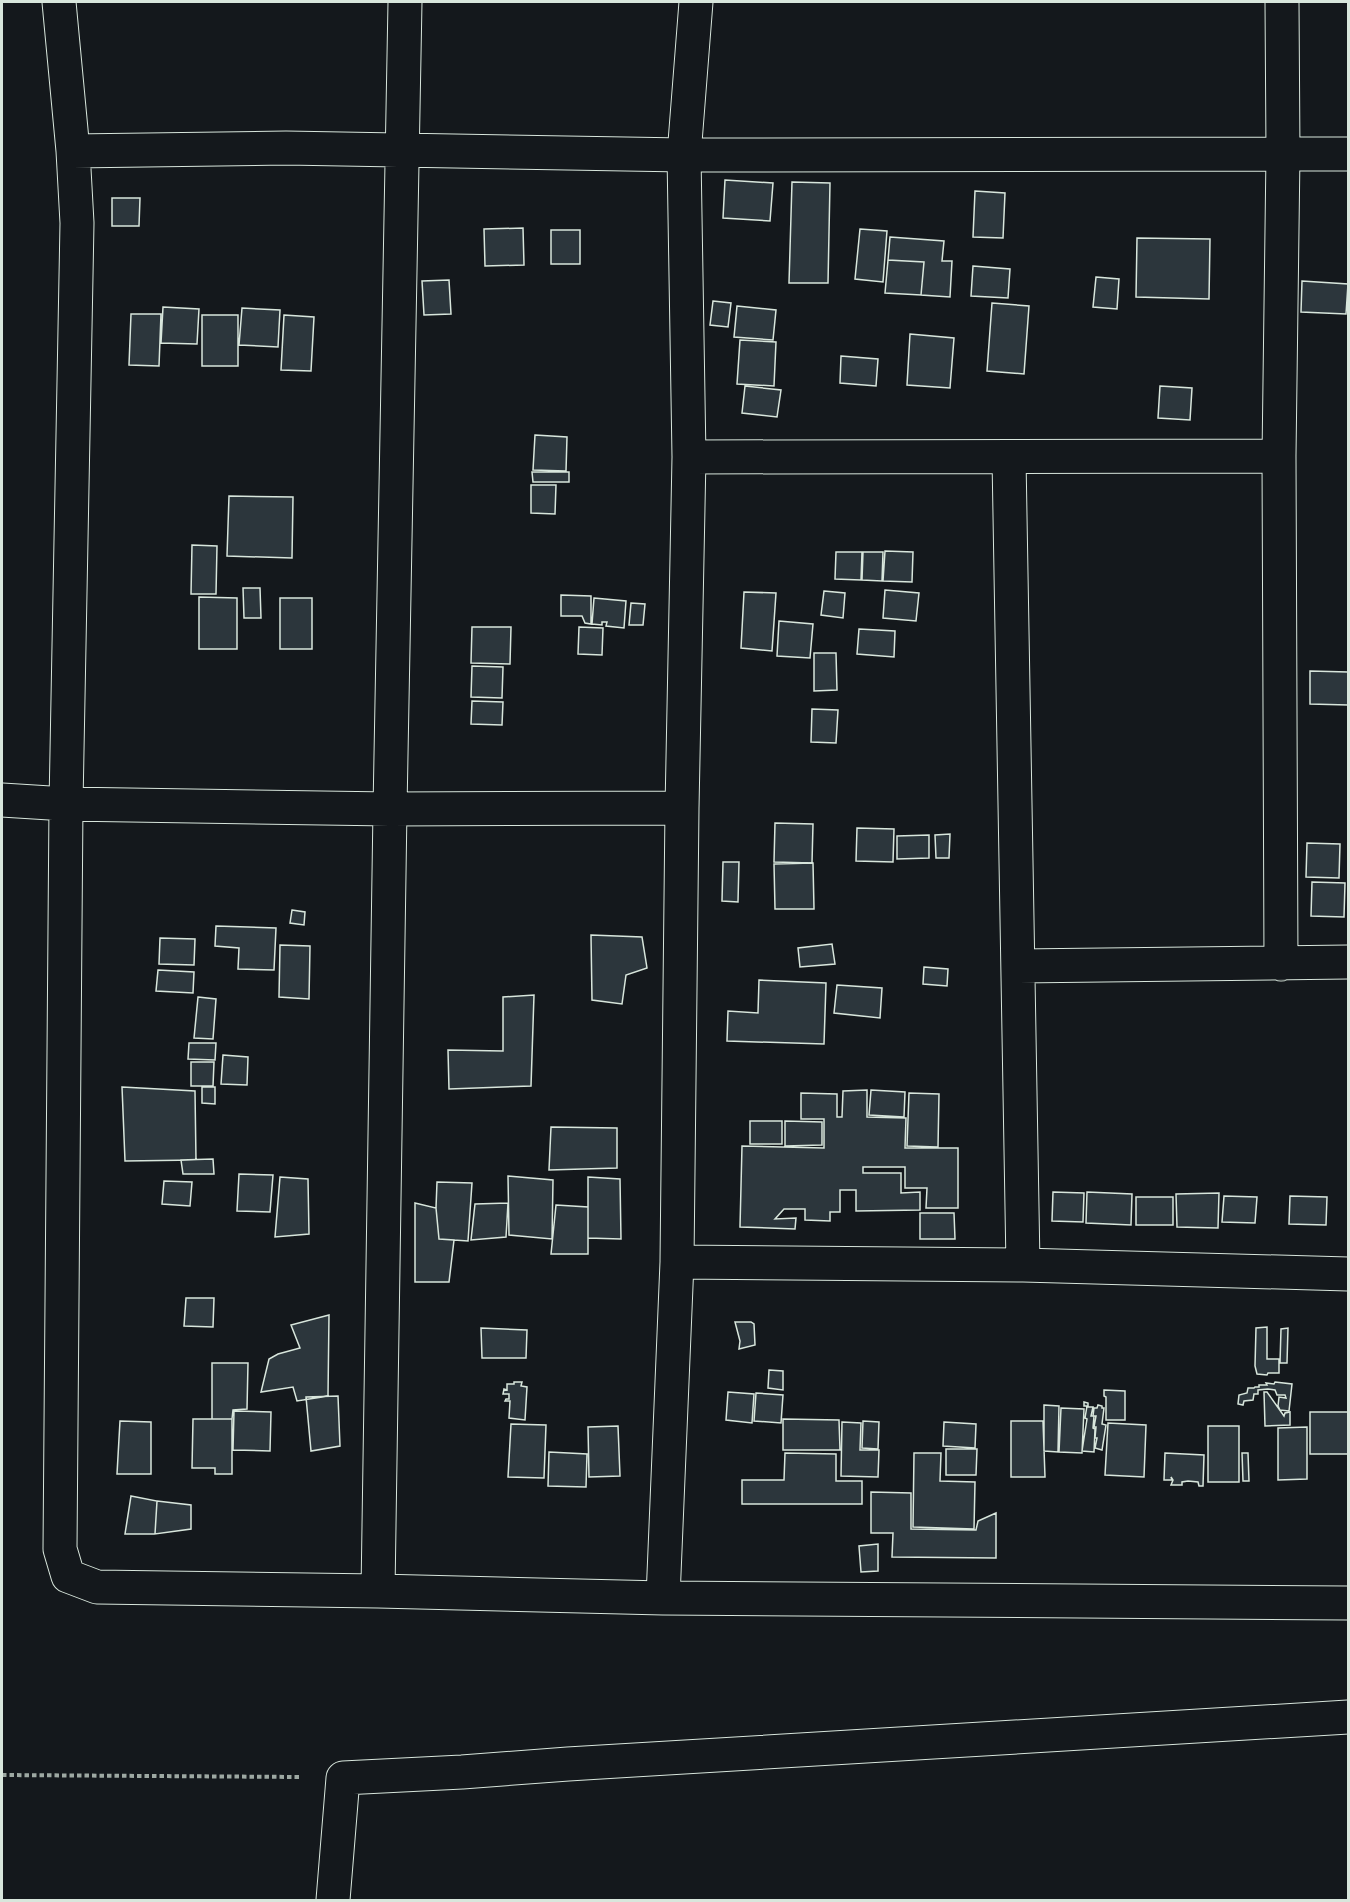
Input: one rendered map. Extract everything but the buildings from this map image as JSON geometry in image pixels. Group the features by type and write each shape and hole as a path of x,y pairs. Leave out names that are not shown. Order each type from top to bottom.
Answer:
{"street":[{"path":"59,2 73,151 77,223 66,804 60,1549 68,1576 97,1587 663,1598 1348,1602"},
{"path":"378,1591 405,2"},
{"path":"663,1598 677,1262 689,456 684,155 696,2"},
{"path":"1281,964 1279,456 1283,154 1282,2"},
{"path":"73,151 286,148 684,155 1348,154"},
{"path":"689,456 1009,458 1279,456"},
{"path":"1009,458 1023,1265"},
{"path":"2,800 66,804 390,809 682,808"},
{"path":"1019,966 1348,962"},
{"path":"677,1262 1023,1265 1348,1274"},
{"path":"333,1900 343,1778 1348,1717"}],"path":[{"path":"2,1775 343,1778"}]}
